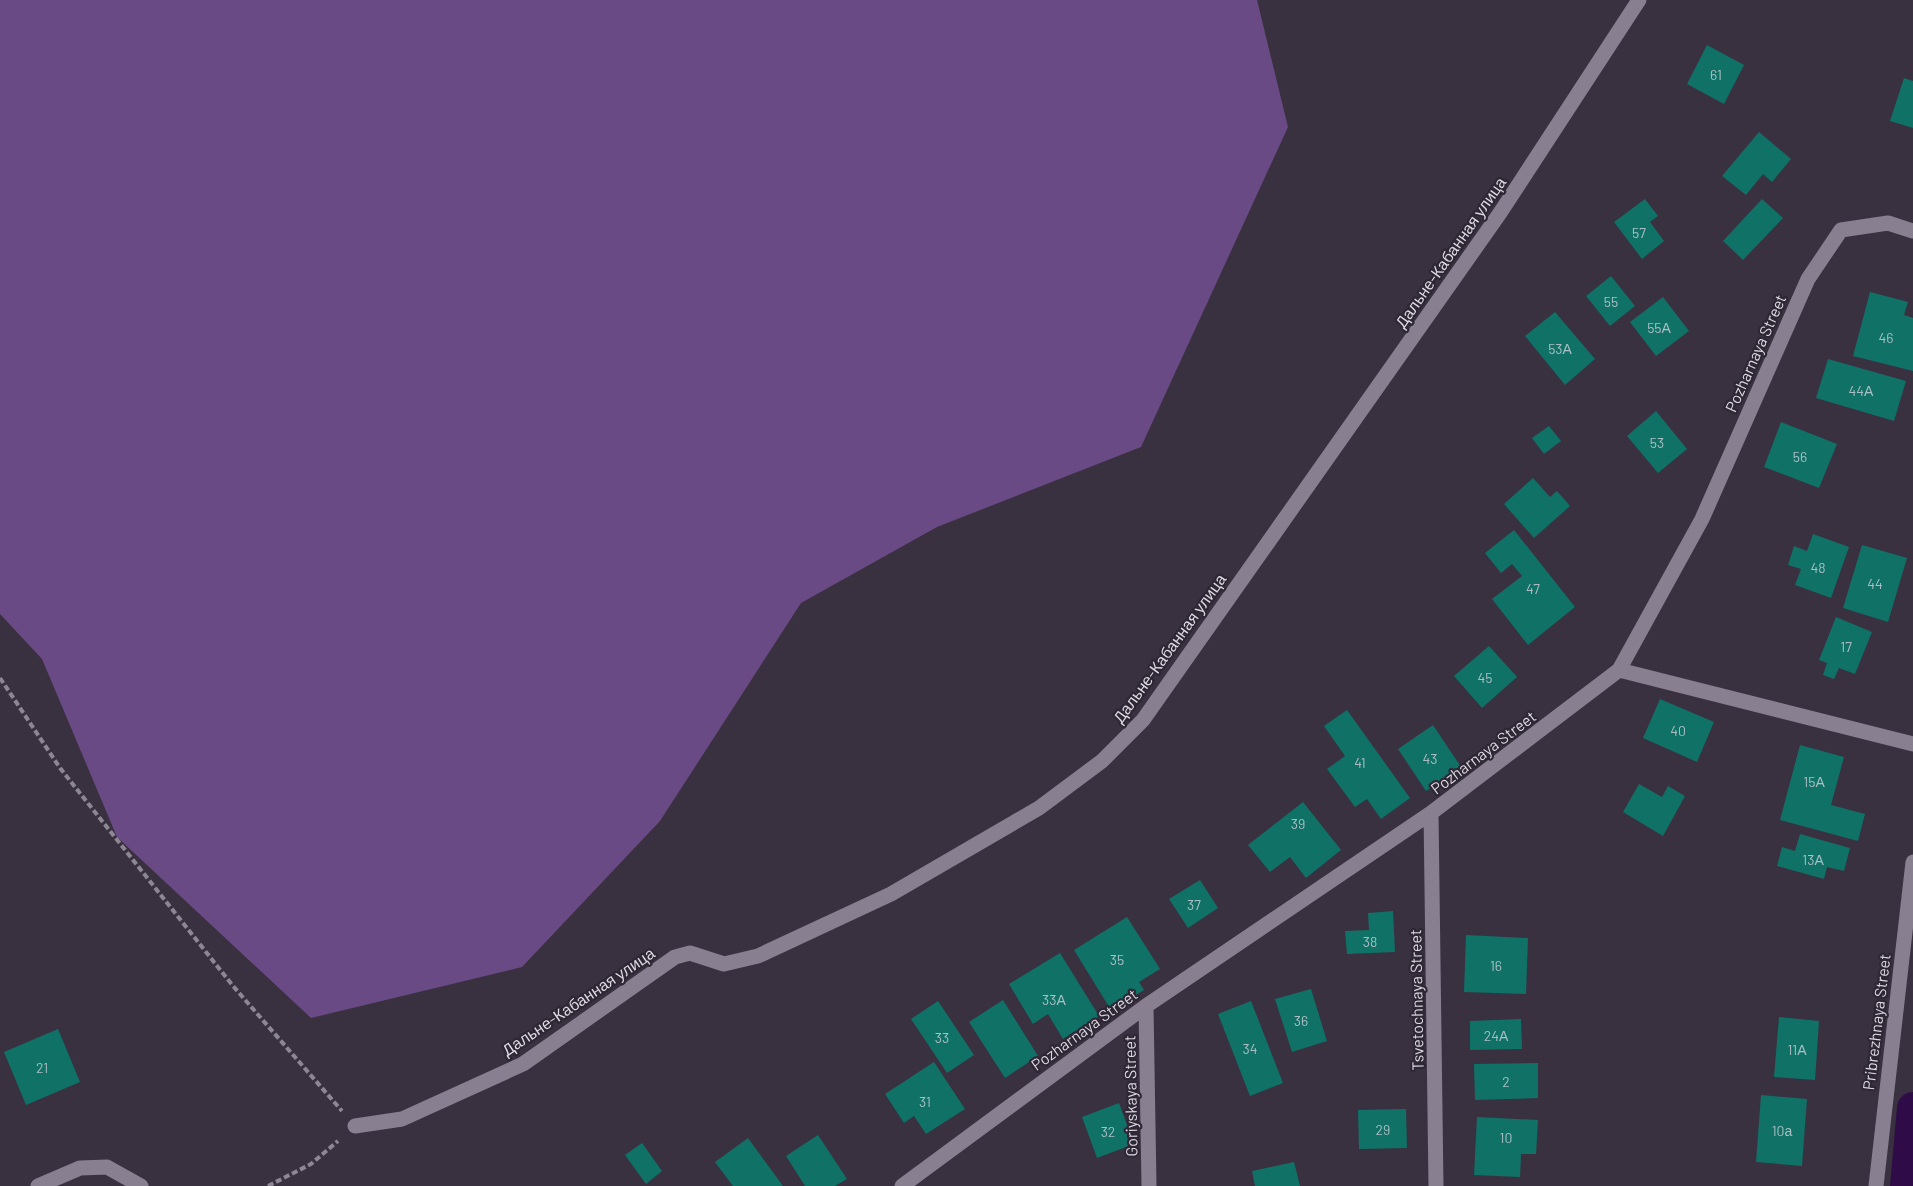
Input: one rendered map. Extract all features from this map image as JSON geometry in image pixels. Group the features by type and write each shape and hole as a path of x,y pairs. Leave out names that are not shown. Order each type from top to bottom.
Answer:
{"street":[{"name":"Дальне-Кабанная улица","path":"355,1126 402,1119 523,1064 675,957 690,953 724,964 758,956 891,894 1039,808 1102,761 1143,720 1486,233 1639,0"},
{"name":"Pozharnaya Street","path":"902,1186 1146,1006 1431,813 1619,670 1702,519 1808,279 1841,230 1888,223 1913,231"},
{"path":"1619,670 1913,744"},
{"name":"Tsvetochnaya Street","path":"1431,813 1436,1186"},
{"name":"Pribrezhnaya Street","path":"1876,1186 1913,862"},
{"name":"Goriyskaya Street","path":"1146,1006 1149,1186"},
{"path":"38,1186 80,1168 107,1167 141,1186"}],"path":[{"path":"0,678 60,768 233,986 355,1126 311,1164 268,1186"}],"shaded area":[{"path":"0,0 1257,0 1288,127 1141,447 937,527 801,603 660,821 522,967 311,1018 117,837 42,659 0,614"}],"building":[{"path":"1707,45 1744,65 1724,104 1687,84"},
{"path":"1904,78 1913,81 1913,128 1890,121"},
{"path":"1759,132 1791,159 1772,182 1763,174 1746,195 1722,176"},
{"path":"1645,199 1658,216 1650,222 1664,241 1642,259 1614,222"},
{"path":"1762,199 1783,218 1743,260 1723,241"},
{"path":"1611,276 1635,306 1610,326 1586,296"},
{"path":"1870,292 1908,302 1904,315 1913,318 1913,371 1853,356"},
{"path":"1663,297 1689,331 1656,356 1630,322"},
{"path":"1555,312 1595,359 1565,385 1525,336"},
{"path":"1828,359 1906,381 1894,421 1816,398"},
{"path":"1656,411 1687,449 1658,473 1627,436"},
{"path":"1781,422 1837,444 1819,488 1764,467"},
{"path":"1549,426 1561,441 1544,454 1532,438"},
{"path":"1533,478 1550,497 1557,491 1570,506 1534,538 1504,504"},
{"path":"1514,530 1575,607 1528,645 1492,599 1522,576 1512,564 1501,573 1485,553"},
{"path":"1813,534 1849,547 1831,598 1795,585 1801,569 1788,565 1794,546 1807,551"},
{"path":"1862,545 1907,558 1888,622 1843,608"},
{"path":"1836,617 1872,632 1855,674 1839,668 1834,679 1823,675 1827,663 1819,660"},
{"path":"1489,646 1517,677 1482,708 1454,676"},
{"path":"1660,699 1714,722 1697,762 1643,738"},
{"path":"1347,710 1410,798 1381,819 1367,799 1355,807 1327,769 1345,756 1324,726"},
{"path":"1433,725 1461,767 1426,791 1398,749"},
{"path":"1800,745 1844,757 1831,805 1865,814 1858,841 1780,820"},
{"path":"1639,784 1662,797 1668,786 1685,796 1663,836 1623,812"},
{"path":"1303,802 1341,850 1306,878 1290,857 1270,872 1248,845"},
{"path":"1800,834 1850,848 1844,871 1827,867 1824,879 1777,866 1782,847 1795,851"},
{"path":"1200,880 1218,908 1188,928 1169,899"},
{"path":"1393,911 1395,952 1347,954 1345,931 1369,930 1368,913"},
{"path":"1127,917 1160,969 1139,982 1144,990 1111,1010 1074,950"},
{"path":"1466,935 1528,938 1526,994 1464,992"},
{"path":"1060,953 1099,1016 1063,1039 1048,1014 1033,1024 1009,984"},
{"path":"1311,989 1327,1041 1292,1052 1275,999"},
{"path":"1003,1000 1038,1056 1005,1078 969,1022"},
{"path":"938,1001 974,1055 947,1073 911,1019"},
{"path":"1251,1001 1283,1083 1250,1096 1218,1014"},
{"path":"1779,1017 1819,1021 1815,1080 1774,1077"},
{"path":"1521,1019 1522,1049 1470,1050 1470,1021"},
{"path":"58,1029 80,1082 26,1105 4,1052"},
{"path":"934,1062 965,1109 926,1134 914,1116 904,1123 885,1094"},
{"path":"1538,1063 1538,1098 1475,1100 1474,1064"},
{"path":"1761,1095 1807,1099 1802,1166 1756,1162"},
{"path":"1119,1103 1134,1144 1097,1158 1082,1117"},
{"path":"1406,1109 1407,1148 1359,1149 1358,1110"},
{"path":"1477,1117 1538,1120 1536,1154 1521,1154 1520,1177 1474,1175"},
{"path":"818,1135 847,1179 835,1186 805,1186 786,1156"},
{"path":"748,1138 783,1186 733,1186 715,1162"},
{"path":"642,1143 662,1171 646,1184 625,1155"},
{"path":"1294,1162 1300,1186 1255,1186 1252,1171"}],"waterway":[{"path":"1906,1186 1913,1108"}]}
